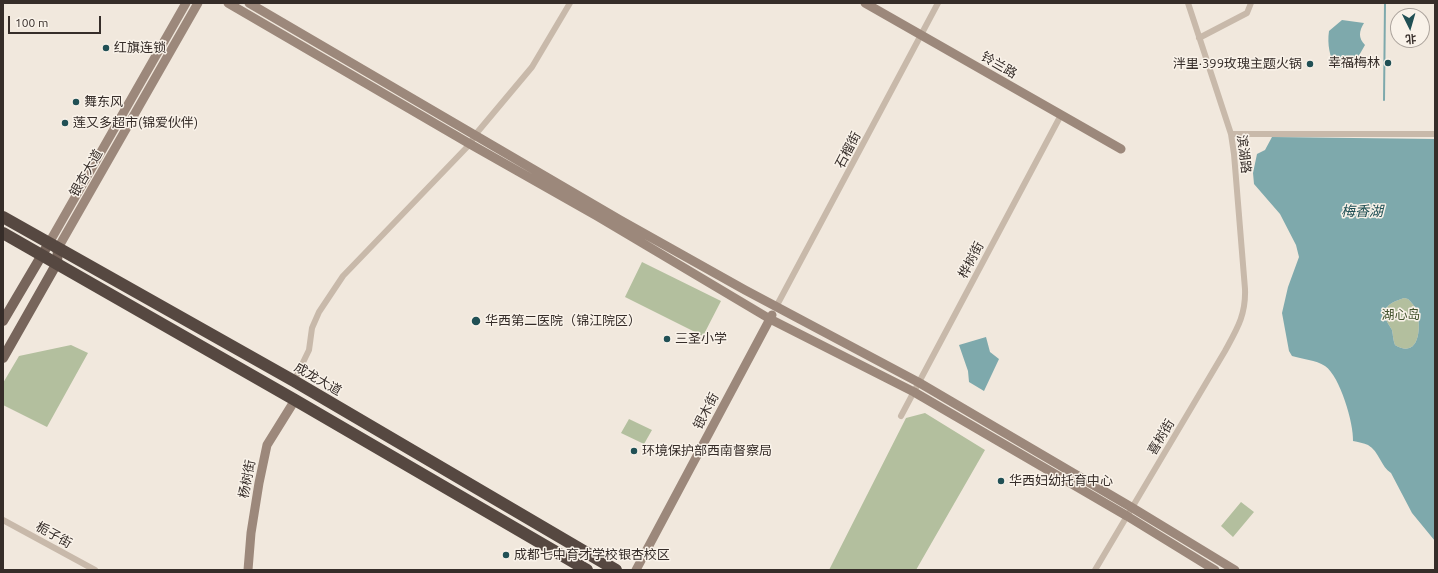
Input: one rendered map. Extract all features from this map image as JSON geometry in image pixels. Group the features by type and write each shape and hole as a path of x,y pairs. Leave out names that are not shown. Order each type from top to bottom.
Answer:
{"highway":[{"name":"成龙大道","path":"3,217 294,381 616,570"},
{"path":"3,233 295,400 587,570"}],"main road":[{"name":"银杏大道","path":"3,321 41,255 54,246 57,263 3,358"}],"street":[{"name":"银杏大道","path":"54,246 186,3"},
{"name":"银杏大道","path":"54,246 198,3"},
{"path":"228,3 596,216 770,319 914,392 1235,570"},
{"path":"249,3 620,220 776,307 918,382 1129,511 1215,570"},
{"path":"294,381 309,350 312,328 319,312 343,276 470,144 475,135 532,67 570,3"},
{"name":"铃兰路","path":"864,3 1121,149"},
{"name":"石榴街","path":"776,307 938,3"},
{"name":"滨湖路","path":"1188,3 1231,134 1245,289 1243,314"},
{"path":"1199,38 1247,14 1251,3"},
{"name":"桦树街","path":"901,416 1061,115"},
{"path":"1231,134 1435,134"},
{"name":"银木街","path":"636,570 776,307"},
{"name":"喜树街","path":"1095,570 1225,351 1243,314"},
{"name":"杨树街","path":"248,570 257,490 267,445 295,400"},
{"name":"栀子街","path":"3,520 95,570"}],"green space":[{"path":"642,262 721,301 703,336 625,297"},
{"name":"湖心岛","path":"1404,298 1408,299 1416,309 1419,323 1417,339 1410,348 1403,348 1395,345 1392,330 1386,320 1385,314 1389,305"},
{"path":"71,345 88,353 47,427 3,405 3,383 19,356"},
{"path":"925,413 985,450 916,570 829,570 906,418"},
{"path":"629,419 652,430 644,444 621,433"},
{"path":"1241,502 1254,512 1233,537 1221,526"}],"water":[{"path":"1342,20 1364,23 1361,29 1360,37 1365,45 1353,66 1335,68 1329,50 1329,31"},
{"name":"梅香湖","path":"1272,137 1435,139 1435,541 1412,513 1391,473 1385,467 1375,451 1368,445 1353,441 1349,412 1341,390 1331,371 1317,362 1292,356 1289,351 1282,313 1288,287 1299,257 1296,245 1280,214 1254,184 1253,173 1257,154 1265,150","holes":["1404,298 1408,299 1416,309 1419,331 1414,344 1410,348 1403,348 1395,345 1392,330 1386,320 1385,314 1387,307 1392,303"]},
{"path":"986,337 990,352 999,359 984,391 969,382 968,371 959,345"}],"waterway":[{"path":"1384,100 1385,3"}],"place":[{"name":"红旗连锁","path":"106,48"},
{"name":"幸福梅林","path":"1388,63"},
{"name":"泮里·399玫瑰主题火锅","path":"1310,64"},
{"name":"舞东风","path":"76,102"},
{"name":"莲又多超市(锦爱伙伴)","path":"65,123"},
{"name":"华西第二医院（锦江院区）","path":"476,321"},
{"name":"三圣小学","path":"667,339"},
{"name":"环境保护部西南督察局","path":"634,451"},
{"name":"华西妇幼托育中心","path":"1001,481"},
{"name":"成都七中育才学校银杏校区","path":"506,555"}]}
